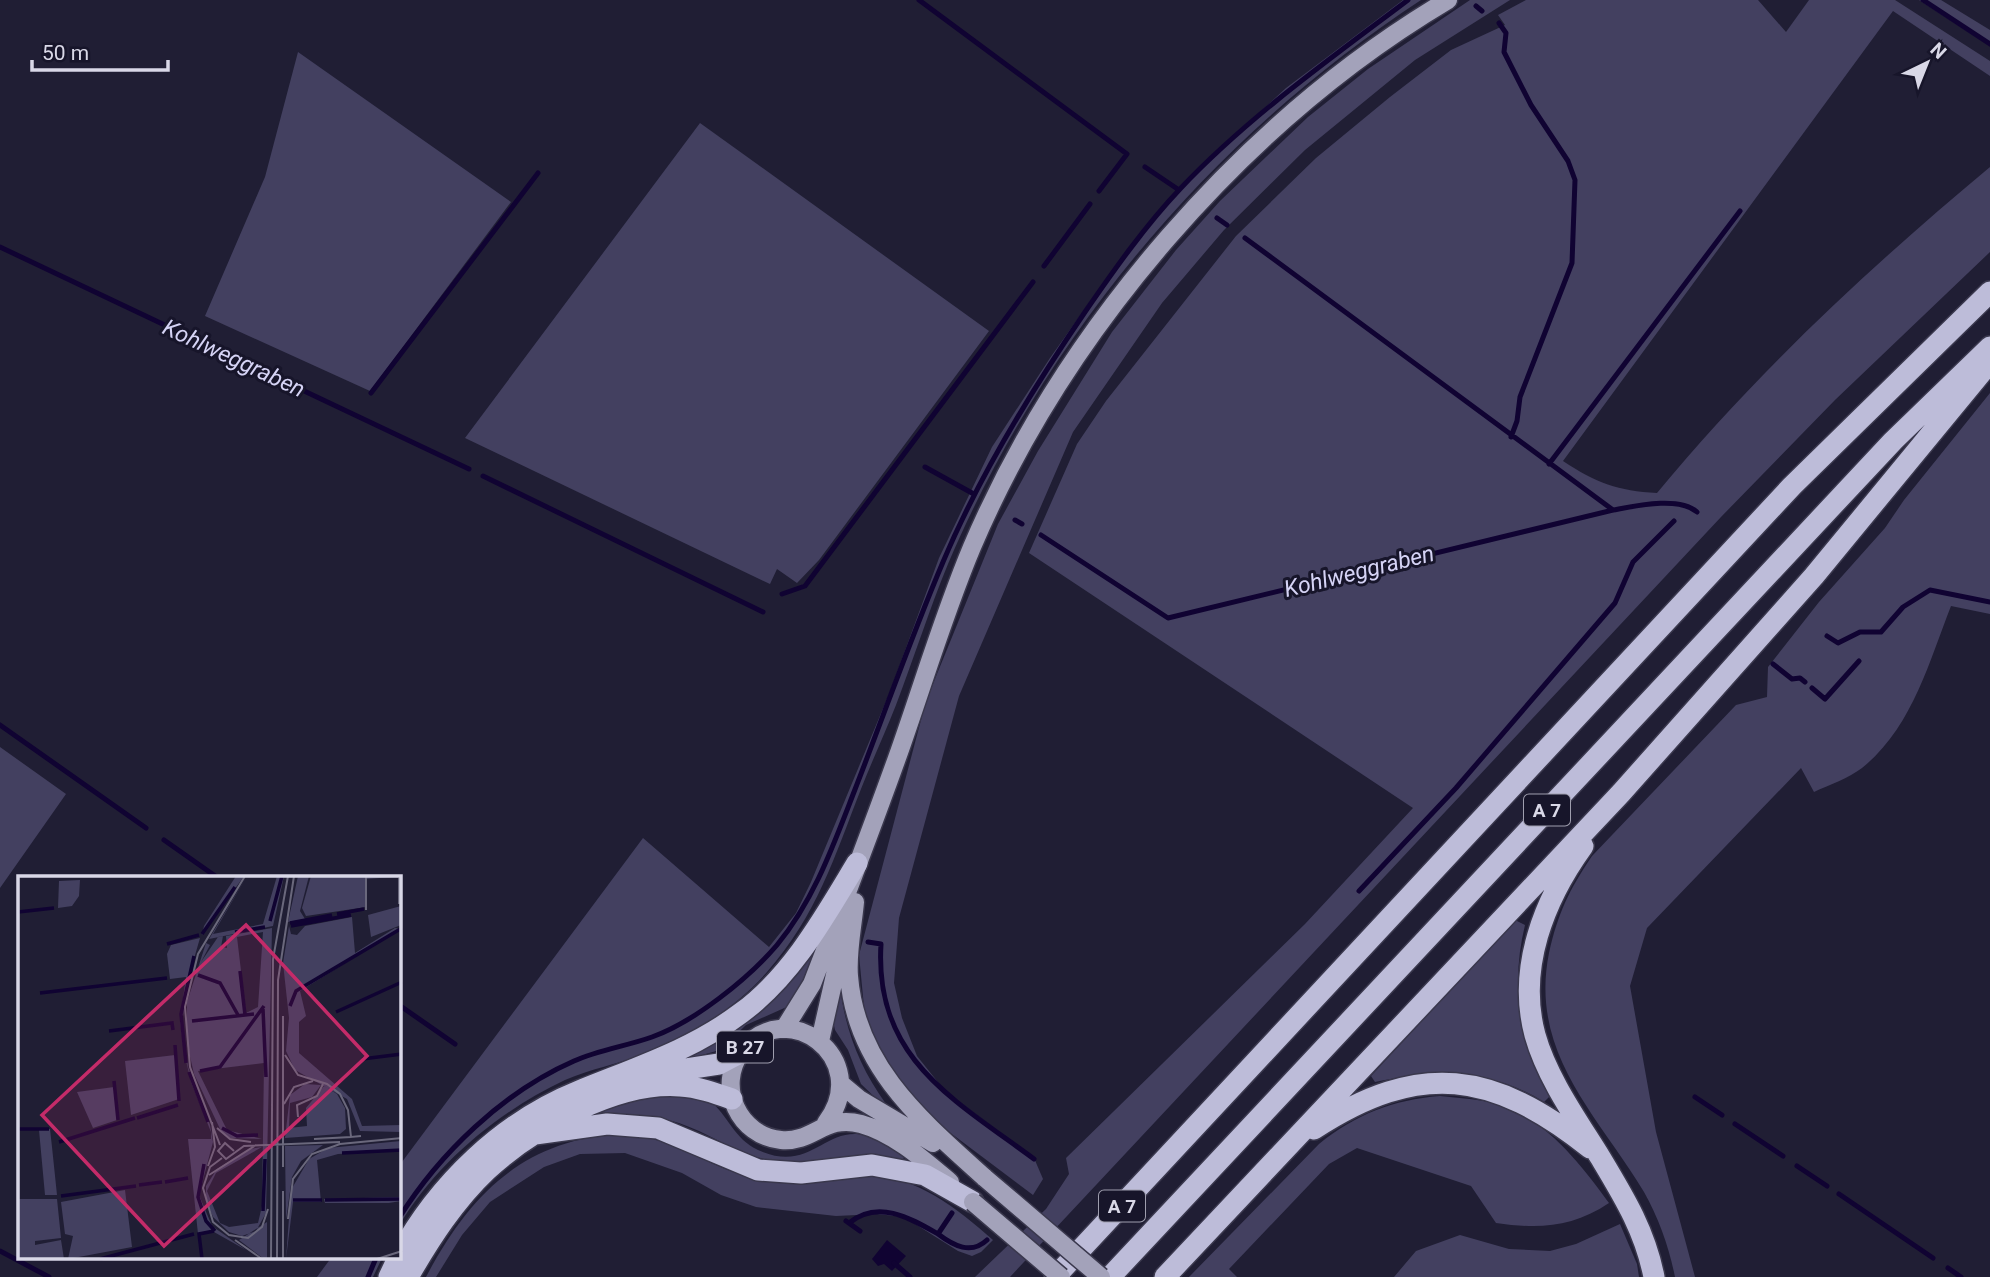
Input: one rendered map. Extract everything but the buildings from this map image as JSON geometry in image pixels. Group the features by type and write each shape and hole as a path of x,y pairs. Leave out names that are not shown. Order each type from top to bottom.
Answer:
{"highway":[{"name":"A 7","path":"1055,1277 1792,486 1990,292"},
{"name":"A 7","path":"1110,1277 1893,440 1990,347"},
{"path":"1165,1277 1621,793 1814,576 1990,362"},
{"path":"1621,793 1574,858 1550,901 1534,945 1529,995 1536,1036 1558,1086 1642,1230 1654,1277"},
{"path":"401,1254 438,1195 472,1160 511,1129 553,1103 701,1040 744,1011 808,941 857,863"},
{"path":"613,1079 719,1064 740,1053"},
{"path":"1289,1144 1361,1102 1417,1084 1456,1084 1490,1089 1526,1103 1557,1122 1600,1156"},
{"path":"408,1277 437,1230 486,1170 535,1134 587,1106 652,1088 679,1086 710,1091 732,1099"},
{"path":"535,1134 607,1124 644,1126 685,1137 734,1162 758,1170 801,1173 872,1165 925,1175 973,1202"},
{"path":"389,1277 398,1260"}],"main road":[{"path":"784,1030 813,984 972,546 1044,408 1087,342 1152,256 1271,133 1351,66 1448,0"},
{"path":"732,1099 741,1118 767,1138 799,1139 826,1123 838,1105 841,1084 835,1060 820,1041 834,971 896,759"},
{"path":"855,902 848,974 853,1008 864,1042 877,1067 901,1098 985,1178 1101,1277"},
{"name":"B 27","path":"732,1099 731,1075 740,1053 755,1039 784,1030 803,1032 820,1041"},
{"path":"841,1084 985,1178"},
{"path":"826,1123 861,1124 882,1133 928,1163 1061,1277"}],"shaded area":[{"path":"1403,0 1421,0 1345,54 1273,114 1205,178 1143,247 1086,321 1034,398 988,479 948,564 896,705 823,885 799,929 767,972 741,998 678,1039 644,1054 565,1080 516,1107 450,1160 401,1223 401,1163 643,838 769,947 796,913 889,694 939,558 992,447 1101,286 1179,187 1286,88"},
{"path":"1470,0 1510,0 1415,60 1305,150 1224,230 1162,303 1073,432 959,696 899,918 894,983 902,1018 917,1056 945,1091 1034,1158 1043,1179 1033,1195 940,1125 897,1082 872,1036 864,1007 859,955 926,701 998,524 1038,451 1112,332 1176,250 1220,201 1308,117 1368,69"},
{"path":"1526,0 1758,0 1786,32 1809,0 1895,0 1990,61 1990,76 1893,11 1563,461 1586,475 1619,488 1657,493 1734,405 1816,322 1901,243 1990,167 1990,252 1835,400 1721,517 1010,1277 975,1277 1046,1209 1069,1174 1066,1158 1305,924 1413,808 1029,553 1077,444 1106,401 1236,236 1316,158 1390,97 1451,50 1505,25 1498,15"},
{"path":"1919,0 1941,0 1990,30 1990,46"},
{"path":"298,52 511,202 370,391 205,316 265,177"},
{"path":"700,123 989,331 819,560 797,583 777,569 770,584 465,438"},
{"path":"1990,393 1990,614 1951,606 1917,693 1894,734 1879,752 1857,772 1814,792 1801,768 1647,928 1630,986 1656,1132 1695,1277 1675,1277 1663,1233 1644,1192 1571,1081 1558,1052 1549,1022 1545,989 1549,953 1560,914 1592,856 1736,705 1767,697 1768,667 1819,602 1885,528 1904,500"},
{"path":"0,747 66,794 0,888"},
{"path":"1515,920 1525,925 1518,970 1518,992 1525,1034 1531,1055 1550,1096 1544,1102 1504,1083 1462,1075 1419,1075 1375,1082 1371,1076"},
{"path":"822,934 809,974 791,1005 746,1025 720,1050 677,1062 738,1028"},
{"path":"840,986 855,1048 886,1104 884,1106 861,1084 848,1050 835,1030 832,1017"},
{"path":"662,1094 709,1100 743,1140 758,1150 775,1156 801,1154 844,1135 856,1134 875,1139 904,1157 903,1160 855,1156 807,1162 774,1161 745,1153 685,1125 656,1117 628,1114 583,1117 608,1107"},
{"path":"1440,1096 1500,1105 1533,1121 1575,1159 1609,1203 1582,1218 1554,1225 1496,1223 1471,1186 1357,1148 1329,1164 1229,1269 1237,1277 1189,1277 1319,1144 1333,1133 1376,1110 1406,1101"},
{"path":"622,1134 657,1140 758,1179 788,1182 861,1176 899,1180 949,1204 993,1240 981,1252 972,1256 958,1251 904,1217 877,1214 836,1216 756,1207 721,1195 682,1173 625,1153 580,1154 544,1167 490,1202 462,1235 436,1277 426,1277 461,1220 504,1176 556,1147 587,1138"},
{"path":"1620,1224 1637,1264 1639,1277 1394,1277 1416,1251 1460,1235 1509,1249 1550,1251 1576,1244"},
{"path":"887,1240 906,1256 892,1271 884,1264 878,1266 872,1259"},
{"path":"330,1260 381,1260 373,1277 317,1277"}],"waterway":[{"path":"919,0 1127,154 1099,191"},
{"path":"401,1215 453,1148 498,1107 548,1074 574,1061 652,1037 685,1021 736,985 777,945 802,910 830,852 920,619 973,497 1026,403 1065,342 1142,233 1206,163 1290,90 1408,0"},
{"path":"1923,0 1990,44"},
{"path":"1476,6 1482,11"},
{"path":"1499,23 1506,33 1504,52 1531,105 1568,161 1575,180 1572,263 1520,397 1517,421 1511,437"},
{"path":"1145,167 1179,190"},
{"path":"371,393 538,173"},
{"path":"1044,266 1090,204"},
{"path":"1549,464 1740,211"},
{"path":"1217,218 1227,225"},
{"path":"1245,238 1613,510"},
{"name":"Kohlweggraben","path":"0,247 469,469"},
{"path":"782,594 805,586 1033,282"},
{"name":"Kohlweggraben","path":"925,467 972,493"},
{"name":"Kohlweggraben","path":"483,476 763,612"},
{"name":"Kohlweggraben","path":"1041,535 1168,618 1613,510 1668,503 1689,507 1697,512"},
{"name":"Kohlweggraben","path":"1015,520 1022,524"},
{"path":"1359,891 1456,788 1615,603 1633,562 1674,521"},
{"name":"Kohlweggraben","path":"1827,636 1838,643 1860,632 1881,632 1903,607 1930,590 1990,602"},
{"path":"1812,688 1825,699 1859,661"},
{"path":"1773,664 1792,679 1800,678 1805,682"},
{"path":"0,725 146,828"},
{"path":"164,840 215,876"},
{"path":"868,942 881,944 882,984 891,1017 905,1046 925,1072 948,1095 1034,1159"},
{"path":"401,1006 455,1044"},
{"path":"1695,1097 1722,1115"},
{"path":"1735,1124 1783,1156"},
{"path":"1797,1166 1827,1186"},
{"path":"1839,1194 1933,1258"},
{"path":"849,1223 871,1212 883,1212 905,1217 938,1234 952,1213"},
{"path":"846,1221 860,1231"},
{"path":"938,1234 950,1242 969,1248 981,1245 987,1240"},
{"path":"0,1251 49,1277"},
{"path":"368,1277 375,1260"},
{"path":"894,1263 910,1277"},
{"path":"1948,1268 1961,1277"}]}
